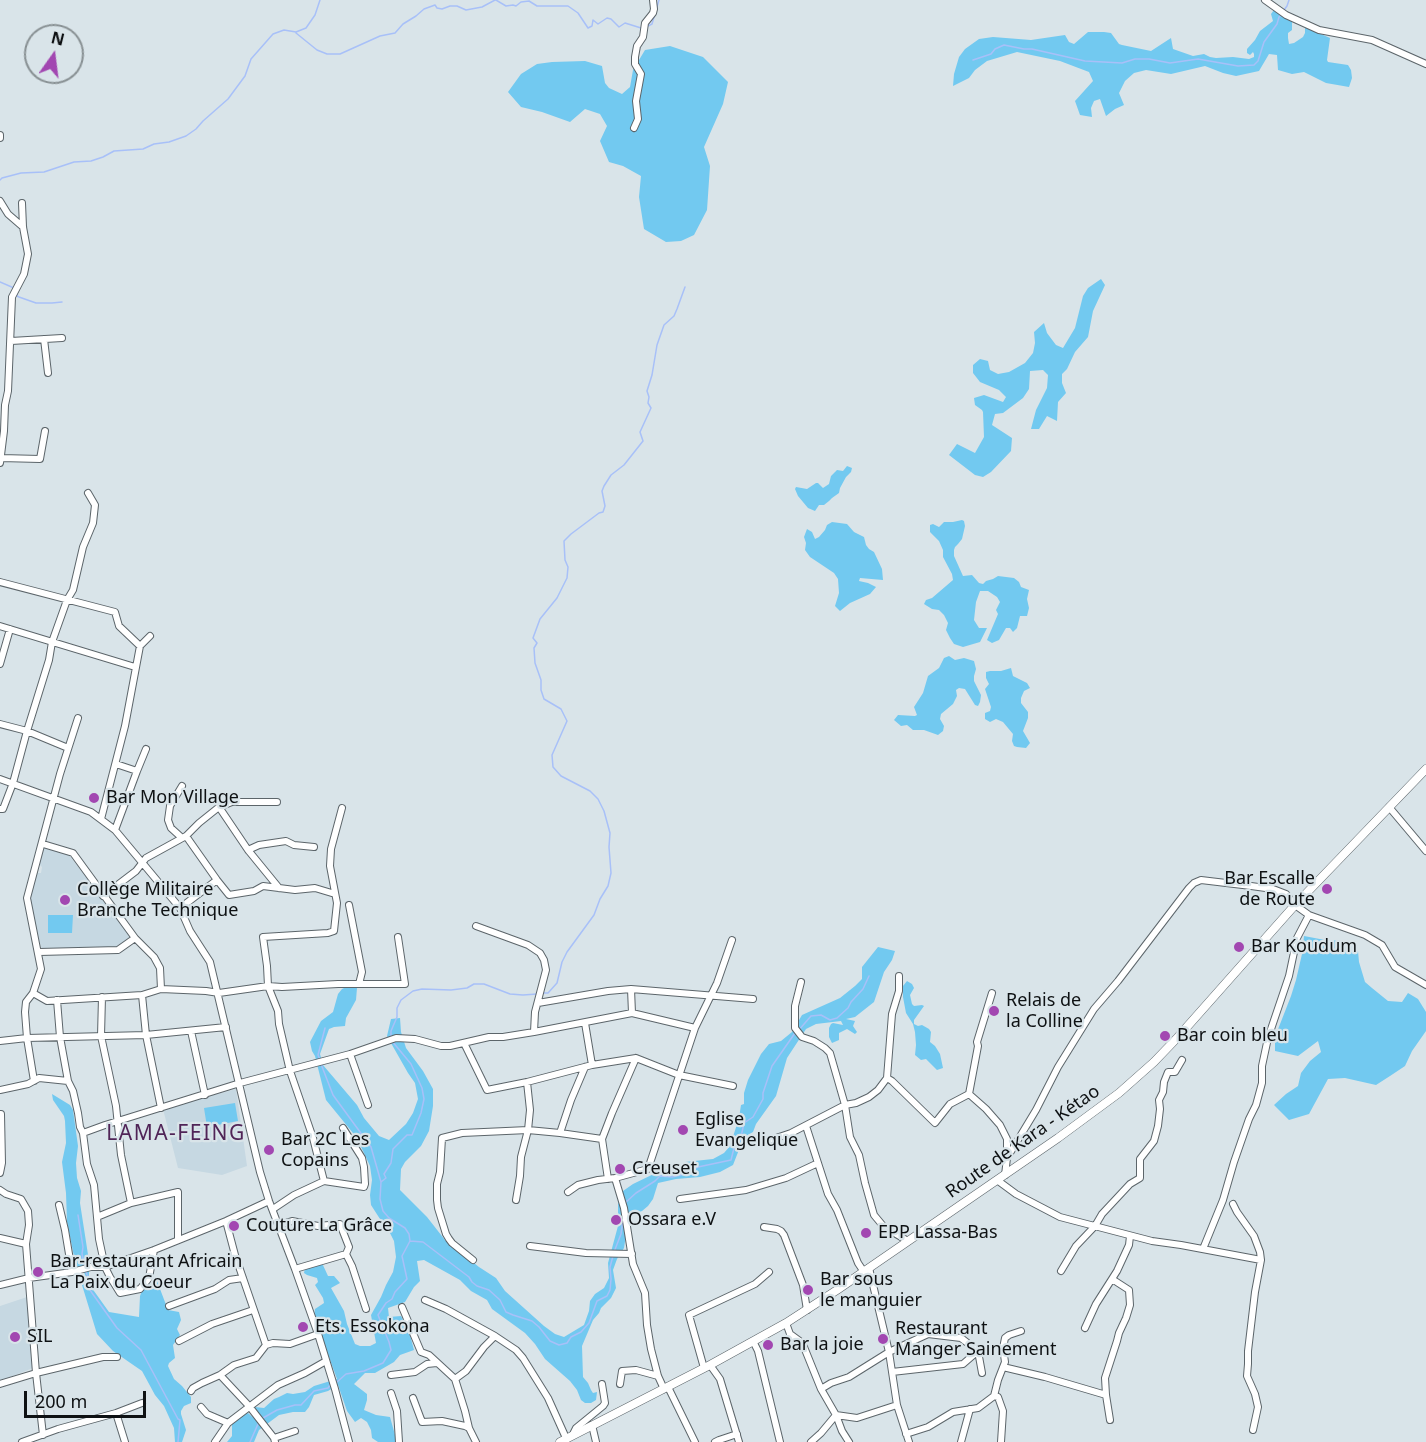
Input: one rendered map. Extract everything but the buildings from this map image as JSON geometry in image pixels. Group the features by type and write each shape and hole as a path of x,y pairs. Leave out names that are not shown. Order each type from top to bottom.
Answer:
{"main road":[{"name":"Route de Kara - Kétao","path":"566,1438 666,1388 807,1310 1110,1100 1139,1076 1178,1037 1294,905 1426,769"}],"street":[{"path":"634,128 638,119 636,101 641,74 635,64 635,57 637,46 643,37 644,26 653,13 652,0"},
{"path":"1265,0 1286,15 1319,30 1372,40 1426,64"},
{"path":"0,201 8,214 23,227"},
{"path":"0,463 8,391 12,322 10,312 12,297 24,274 27,254 22,204"},
{"path":"11,341 62,338"},
{"path":"44,339 48,373"},
{"path":"1,458 40,459 45,431"},
{"path":"0,809 3,809 13,783 49,660 52,642 67,600 73,590 83,547 93,523 95,505 88,493"},
{"path":"0,582 115,612 119,626 140,646"},
{"path":"0,626 135,667"},
{"path":"0,664 10,629"},
{"path":"101,819 116,764 140,646 150,636"},
{"path":"34,1081 25,1012 26,1002 33,993 41,969 27,898 78,718"},
{"path":"0,724 27,731 68,748"},
{"path":"115,830 146,749"},
{"path":"116,764 137,771"},
{"path":"0,779 91,812 115,830 180,908 190,931 210,962 260,1172 318,1334 349,1442"},
{"path":"182,786 170,806 168,820 171,828 184,837 229,895 254,891 263,886 295,890 315,888 335,894"},
{"path":"103,896 136,871 146,858 184,837 219,807 232,802 277,802"},
{"path":"219,807 248,850 279,888"},
{"path":"1389,807 1426,851"},
{"path":"324,1182 313,1138 290,1071 278,1011 268,986 263,937 334,931 337,903 330,866 331,844 342,808"},
{"path":"248,850 259,845 286,842 314,847"},
{"path":"43,844 73,854 135,938 154,957 160,968 161,989"},
{"path":"180,908 217,880"},
{"path":"1007,1158 1078,1032 1094,1009 1194,883 1201,880 1273,889 1286,894 1294,905 1310,915 1349,928 1382,945 1395,967 1426,985"},
{"path":"349,905 362,972 359,984"},
{"path":"1203,1249 1223,1200 1234,1162 1256,1105 1262,1083 1268,1038 1289,976 1297,938 1310,915"},
{"path":"476,926 528,945 540,952 546,970 535,1012 534,1032"},
{"path":"33,993 47,1001 142,995 161,989 219,993 268,986 405,984 398,937"},
{"path":"39,952 118,950 135,938"},
{"path":"568,1192 578,1185 648,1169 695,1028 717,983 732,940"},
{"path":"761,1143 791,1133 845,1105 856,1103 878,1090 887,1078 892,1014 899,991 899,976"},
{"path":"801,982 795,1006 795,1028 802,1036 814,1041 830,1053 845,1105 850,1137 859,1155 874,1215 884,1227 908,1241"},
{"path":"538,1003 631,989 753,999"},
{"path":"631,989 632,1012"},
{"path":"969,1094 977,1042 992,993"},
{"path":"142,995 146,1035 160,1108"},
{"path":"102,997 101,1036 116,1106 121,1155 131,1203"},
{"path":"57,1000 60,1037 68,1081 73,1091 83,1133 87,1164 94,1185 99,1239 105,1267 120,1293 140,1289 149,1278 154,1250"},
{"path":"83,1133 240,1083 350,1054 396,1038 415,1039 450,1047 489,1037 534,1032 632,1012 695,1028"},
{"path":"585,1023 592,1065"},
{"path":"0,1041 27,1038 146,1035 226,1027"},
{"path":"191,1031 205,1095"},
{"path":"464,1043 487,1090 592,1065 636,1058 679,1075 733,1086"},
{"path":"350,1054 368,1105"},
{"path":"636,1058 602,1139 611,1178 623,1206 633,1264 645,1295 647,1325 658,1376 694,1442"},
{"path":"1061,1271 1076,1246 1095,1226 1102,1214 1130,1184 1140,1178 1140,1159 1154,1141 1158,1126 1159,1100 1164,1082 1168,1072 1175,1072 1182,1060"},
{"path":"560,1132 585,1067"},
{"path":"0,1090 28,1084 39,1078 68,1081"},
{"path":"887,1078 935,1123 950,1104 969,1094"},
{"path":"516,1200 530,1110 527,1082"},
{"path":"969,1094 986,1109 1007,1139 1005,1174"},
{"path":"0,1173 1,1114"},
{"path":"806,1126 828,1194 837,1210 858,1263 866,1270 889,1352 897,1405 907,1439 953,1412 978,1408 994,1396 1005,1362 1005,1338 1021,1331"},
{"path":"273,1209 294,1195 324,1182 364,1187 362,1158 343,1128"},
{"path":"473,1260 452,1244 446,1234 438,1208 437,1184 442,1138 462,1133 528,1130 560,1132 602,1139"},
{"path":"680,1199 746,1190 786,1178 818,1163"},
{"path":"997,1180 1016,1194 1060,1217 1130,1236 1261,1260"},
{"path":"1,1189 6,1194 21,1199 28,1211 29,1225 26,1244 43,1435"},
{"path":"97,1217 131,1203 178,1192 178,1240"},
{"path":"0,1285 91,1267 105,1267 154,1250 269,1201"},
{"path":"1233,1204 1254,1236 1261,1260 1248,1351 1247,1376 1258,1407 1253,1430"},
{"path":"59,1205 72,1272"},
{"path":"226,1221 235,1255 266,1345"},
{"path":"279,1225 292,1221 318,1226 340,1224 349,1247 346,1254 366,1309"},
{"path":"764,1227 777,1229 784,1235 802,1285 807,1310"},
{"path":"1085,1328 1096,1304 1112,1279 1130,1236"},
{"path":"0,1238 26,1244"},
{"path":"530,1246 586,1253 632,1254"},
{"path":"296,1269 346,1254"},
{"path":"739,1442 720,1379 707,1366 689,1315 755,1284 769,1272"},
{"path":"170,1306 216,1289 229,1280 243,1278"},
{"path":"1110,1420 1106,1378 1130,1305 1129,1290 1112,1279"},
{"path":"425,1300 446,1309 516,1350 548,1398 566,1438 603,1406 605,1403 602,1384"},
{"path":"402,1307 421,1352 429,1355 455,1379 469,1428 476,1442"},
{"path":"179,1341 212,1324 253,1310"},
{"path":"786,1323 790,1334 804,1347 821,1389 849,1442"},
{"path":"191,1391 234,1365 256,1358 266,1345 290,1344 318,1334"},
{"path":"821,1389 849,1377 889,1352 928,1334 961,1338 978,1351 982,1373"},
{"path":"455,1379 466,1371 495,1336"},
{"path":"753,1341 758,1351 780,1442"},
{"path":"892,1372 963,1364 978,1351"},
{"path":"0,1384 104,1357 117,1357"},
{"path":"215,1442 228,1423 249,1406 278,1385 305,1373 326,1360"},
{"path":"391,1375 415,1372 427,1364 437,1363"},
{"path":"1003,1367 1106,1395"},
{"path":"620,1383 622,1371 636,1370 658,1376"},
{"path":"220,1375 249,1406 274,1440 295,1431"},
{"path":"391,1393 397,1411 399,1442"},
{"path":"994,1396 998,1397 1003,1411 1001,1442"},
{"path":"413,1398 422,1422 442,1421 465,1425 469,1428"},
{"path":"22,1442 142,1403"},
{"path":"836,1415 857,1418 897,1405"},
{"path":"201,1407 218,1420 228,1423"},
{"path":"961,1442 970,1409"},
{"path":"116,1413 125,1442"},
{"path":"811,1442 836,1415"},
{"path":"592,1425 596,1442"},
{"path":"715,1442 736,1434"}],"shaded area":[{"path":"1274,10 1292,20 1292,30 1288,33 1289,44 1303,37 1305,27 1330,38 1327,60 1348,65 1352,78 1349,87 1326,83 1304,72 1292,74 1278,70 1277,55 1269,54 1259,71 1236,76 1205,66 1171,74 1146,70 1134,73 1125,81 1119,93 1124,105 1106,116 1100,99 1094,101 1091,108 1092,117 1080,115 1075,101 1093,81 1089,72 1060,61 1017,52 987,61 969,78 953,86 959,57 965,49 979,39 993,37 1031,40 1065,35 1069,42 1074,44 1088,32 1104,32 1111,33 1119,44 1151,51 1171,38 1173,49 1193,56 1204,54 1216,58 1249,59 1254,57 1254,54 1253,52 1250,55 1247,53 1247,49 1260,31 1273,21 1271,14"},
{"path":"670,46 703,57 728,82 723,104 704,147 710,166 707,210 694,235 681,241 666,242 644,229 639,197 641,176 623,166 609,162 600,141 607,126 600,114 585,109 570,122 521,107 508,92 521,74 537,64 585,61 602,66 605,83 609,88 622,94 630,87 633,70 645,50"},
{"path":"1101,279 1105,285 1093,311 1088,337 1075,352 1062,374 1062,383 1066,393 1058,402 1057,421 1047,416 1039,429 1031,429 1036,410 1047,388 1048,375 1043,370 1030,371 1029,389 1023,398 1003,413 995,414 992,425 1012,438 1011,451 991,472 983,477 975,475 949,455 957,444 975,453 984,437 983,412 975,405 974,398 984,395 1003,402 1006,397 999,390 980,382 973,373 973,365 980,359 988,361 990,370 998,374 1009,372 1025,363 1033,353 1034,332 1044,323 1047,333 1056,345 1063,348 1075,328 1083,296 1088,288"},
{"path":"847,466 852,468 851,472 846,477 839,493 824,505 819,505 815,511 808,508 798,496 796,487 807,489 818,483 823,488 829,484 831,476 837,470 843,471"},
{"path":"962,520 965,526 962,539 955,547 954,556 963,576 972,575 983,584 998,576 1014,578 1021,587 1029,590 1027,616 1020,616 1017,628 1013,632 1010,628 1006,628 999,640 992,643 987,640 998,614 996,610 1000,602 988,591 980,591 974,620 979,628 987,628 980,642 963,647 954,644 950,638 946,630 948,623 944,615 939,610 924,604 926,600 932,598 953,580 939,541 930,532 930,525 939,527 944,522"},
{"path":"832,522 847,524 854,532 864,537 866,545 874,552 882,569 883,580 860,578 859,581 876,587 870,594 850,603 840,611 835,606 839,593 838,579 834,573 810,557 805,550 804,537 807,529 812,532 815,539"},
{"path":"949,656 955,660 964,658 974,661 976,669 974,681 981,695 978,706 965,689 959,688 956,690 957,696 953,704 941,714 940,719 944,726 943,731 938,735 924,730 913,730 907,725 901,726 894,720 898,715 917,715 914,707 923,693 928,676 939,668 944,658"},
{"path":"1011,668 1013,676 1027,683 1030,688 1024,691 1021,698 1021,703 1028,712 1023,731 1030,743 1026,748 1014,746 1013,734 1003,722 996,719 990,722 985,719 985,713 990,711 991,707 985,689 989,684 986,672"},
{"name":"Collège Militaire Branche Technique","path":"44,847 69,855 131,936 119,947 44,950 41,947 29,898 36,873 41,873 42,867 39,864"},
{"path":"48,915 73,915 72,933 48,933"},
{"path":"1304,936 1346,941 1358,951 1365,982 1388,1001 1402,1002 1408,993 1418,999 1426,1012 1426,1031 1405,1066 1390,1076 1376,1085 1345,1078 1328,1079 1309,1114 1289,1120 1274,1105 1298,1086 1301,1073 1321,1052 1318,1041 1298,1056 1275,1051 1275,1037 1296,980"},
{"path":"878,947 895,951 884,972 874,1002 855,1017 846,1019 855,1021 853,1026 857,1032 855,1034 847,1029 839,1033 839,1040 832,1043 829,1028 833,1023 843,1025 841,1021 816,1024 806,1029 787,1058 776,1096 753,1132 744,1137 733,1165 720,1172 700,1177 658,1183 648,1206 629,1216 624,1248 613,1270 616,1288 593,1320 582,1346 583,1377 593,1393 597,1392 596,1400 585,1403 581,1400 570,1381 545,1359 525,1333 492,1309 487,1300 471,1291 460,1280 424,1260 417,1261 420,1281 405,1302 388,1308 389,1317 401,1316 409,1331 414,1350 400,1355 394,1362 375,1373 365,1373 354,1384 367,1394 364,1410 390,1417 397,1442 378,1442 372,1438 367,1422 361,1418 355,1422 347,1411 338,1385 314,1395 305,1412 279,1415 259,1430 254,1442 227,1442 232,1436 232,1423 248,1413 256,1420 259,1416 255,1407 264,1408 274,1399 287,1393 305,1392 314,1386 337,1379 314,1316 315,1309 324,1303 323,1298 315,1285 318,1282 317,1278 304,1273 305,1268 322,1263 328,1276 334,1276 340,1283 331,1288 344,1311 355,1344 370,1346 376,1343 371,1315 393,1272 396,1257 394,1241 371,1205 370,1166 357,1138 326,1100 310,1042 321,1021 333,1012 338,994 342,989 348,986 357,988 356,1000 346,1018 345,1026 329,1029 320,1054 323,1065 357,1105 364,1118 379,1136 389,1140 406,1124 418,1099 415,1083 387,1036 391,1019 400,1018 406,1048 433,1089 429,1131 421,1146 401,1169 400,1190 427,1217 445,1240 496,1278 505,1291 544,1326 564,1337 584,1325 590,1301 604,1288 609,1278 608,1263 618,1226 618,1204 623,1191 662,1170 675,1168 685,1162 713,1159 724,1153 730,1146 741,1105 744,1104 744,1093 748,1080 761,1054 769,1044 781,1041 792,1032 802,1015 840,998 855,986 862,979 862,967"},
{"path":"907,981 914,988 910,995 912,1004 924,1006 914,1020 914,1024 922,1025 931,1032 930,1042 940,1054 943,1068 937,1070 926,1059 921,1060 915,1055 915,1032 906,1013 903,997 903,986"},
{"path":"236,1089 247,1166 222,1175 178,1168 163,1109"},
{"path":"52,1094 70,1105 73,1110 78,1146 77,1178 81,1191 80,1203 89,1261 89,1284 109,1312 139,1317 140,1296 143,1288 157,1281 168,1310 179,1312 181,1320 177,1329 180,1335 173,1345 175,1358 168,1366 174,1379 191,1397 191,1403 184,1406 181,1411 186,1430 182,1442 175,1442 174,1428 164,1406 142,1371 113,1351 97,1334 82,1285 86,1282 86,1278 82,1266 76,1266 67,1222 62,1162 66,1143 65,1121"},
{"path":"235,1103 238,1121 207,1127 204,1108"},
{"name":"SIL","path":"27,1297 33,1368 0,1381 0,1306"}],"waterway":[{"path":"0,180 21,173 44,172 74,162 91,161 114,151 143,149 186,136 228,99 245,76 251,59 273,34 284,30 296,32 306,28 315,15 320,0"},
{"path":"296,33 317,50 327,54 340,54 380,36 395,33 403,24 424,9 435,5 442,9 457,6 466,10 482,7 495,0"},
{"path":"496,0 506,6 516,6 521,2 529,1 537,6 568,6 578,13 588,28 592,26 593,20 598,24 607,18 619,27 625,23 641,28"},
{"path":"646,27 652,24 659,0"},
{"path":"1284,10 1289,0"},
{"path":"973,60 991,54 995,49 1004,45 1085,61 1122,63 1135,59 1149,59 1170,63 1198,59 1238,66 1254,65 1258,61 1264,42 1282,14"},
{"path":"0,282 14,288"},
{"path":"541,993 548,993 557,983 562,962 594,915 608,886 611,873 610,833 598,799 590,791 561,776 553,767 552,755 567,721 561,709 544,699 535,663 534,648 537,643 533,638 540,619 557,598 567,578 568,567 565,560 564,541 603,512 605,506 602,491 604,486 611,475 624,465 643,441 640,432 651,408 647,391 657,345 664,325 674,316 685,287"},
{"path":"17,292 17,296 36,303 62,302"},
{"path":"798,1031 811,1016 821,1015 830,1020 837,1018 863,989 869,976"},
{"path":"391,1036 397,1017 397,1008 401,1000 413,991 451,990 484,984 510,994 537,994"},
{"path":"320,1060 318,1055 325,1028"},
{"path":"625,1203 660,1176 681,1175 682,1170 731,1160 734,1148 738,1146 744,1123 753,1117 763,1099 772,1066 795,1033"},
{"path":"381,1182 386,1178 384,1174 391,1163 393,1149 407,1135 412,1135 424,1099 422,1088 411,1064 392,1041"},
{"path":"321,1064 333,1095 371,1147 381,1182 380,1199 383,1211 389,1218 405,1228 410,1241 402,1256 407,1279 378,1315 391,1350 383,1363 364,1371 346,1374 337,1382"},
{"path":"78,1215 85,1267"},
{"path":"614,1252 621,1234 623,1219"},
{"path":"410,1241 423,1242 469,1277 477,1286 489,1290 500,1300 506,1312 532,1321 550,1341 559,1345 567,1343 571,1337 581,1332 589,1323 597,1301 607,1296 610,1290 610,1267 613,1256"},
{"path":"86,1272 88,1277 86,1284 117,1328 141,1350 180,1420 178,1442"},
{"path":"263,1418 277,1410 301,1405 314,1391 328,1388 330,1385"},
{"path":"250,1442 258,1424"}],"place":[{"name":"Bar Mon Village","path":"94,798"},
{"name":"Bar Escalle de Route","path":"1327,889"},
{"name":"Collège Militaire Branche Technique","path":"65,900"},
{"name":"Bar Koudum","path":"1239,947"},
{"name":"Relais de la Colline","path":"994,1011"},
{"name":"Bar coin bleu","path":"1165,1036"},
{"name":"Eglise Evangelique","path":"683,1130"},
{"name":"Bar 2C Les Copains","path":"269,1150"},
{"name":"Creuset","path":"620,1169"},
{"name":"Ossara e.V","path":"616,1220"},
{"name":"Couture La Grâce","path":"234,1226"},
{"name":"EPP Lassa-Bas","path":"866,1233"},
{"name":"Bar-restaurant Africain La Paix du Coeur","path":"38,1272"},
{"name":"Bar sous le manguier","path":"808,1290"},
{"name":"Ets. Essokona","path":"303,1327"},
{"name":"SIL","path":"15,1337"},
{"name":"Restaurant Manger Sainement","path":"883,1339"},
{"name":"Bar la joie","path":"768,1345"}],"district":[{"name":"LAMA-FEING","path":"176,1134"}]}
